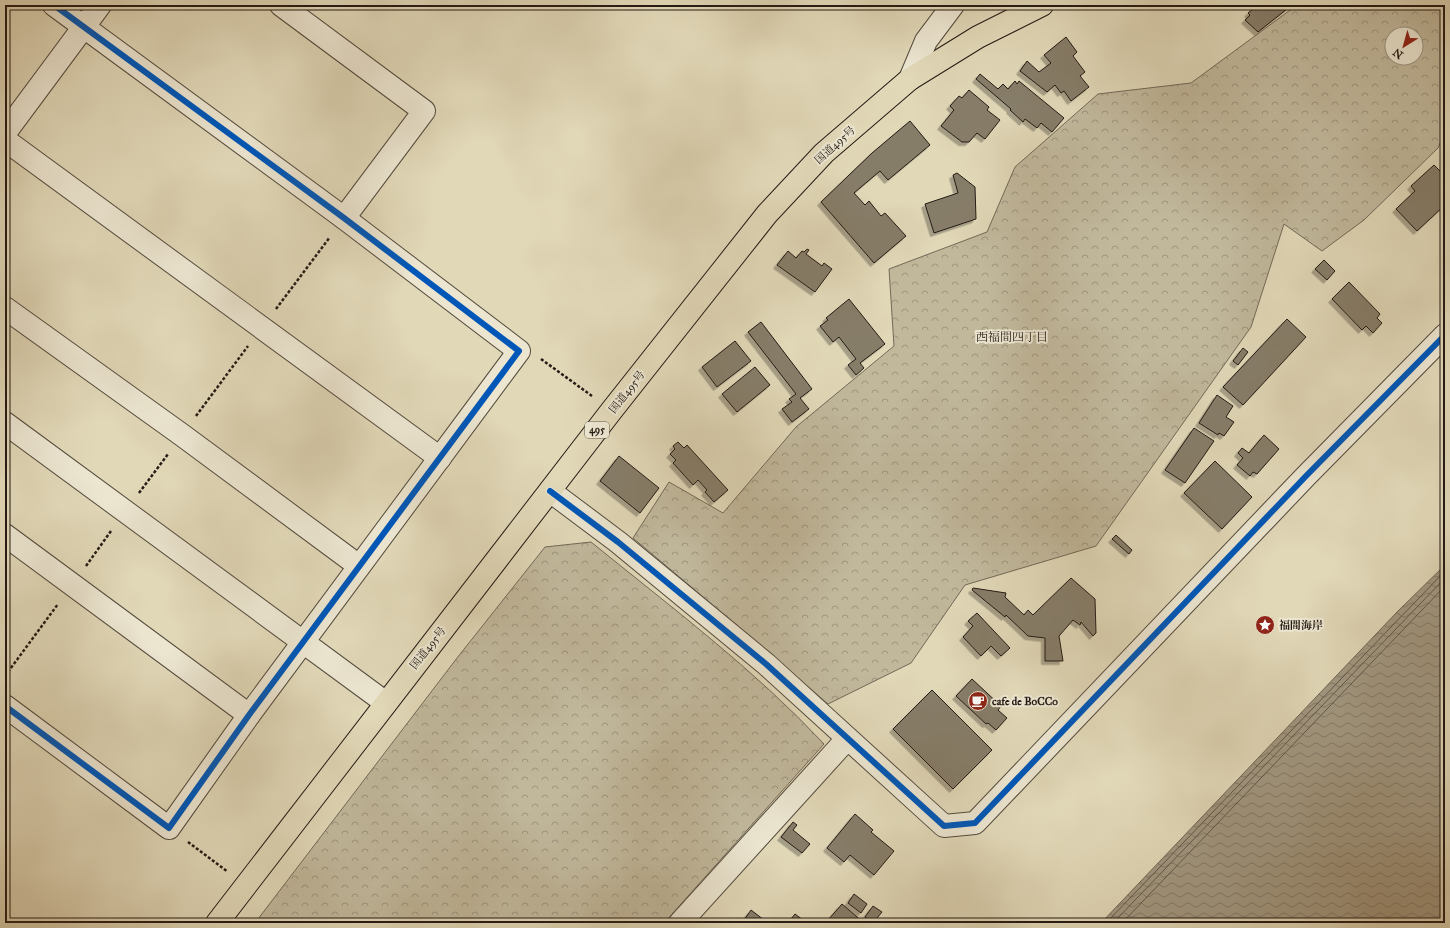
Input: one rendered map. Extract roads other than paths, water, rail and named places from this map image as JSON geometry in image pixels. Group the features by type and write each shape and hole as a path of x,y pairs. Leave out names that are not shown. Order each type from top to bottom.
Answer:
{"highway":[{"name":"国道495号","path":"217,923 612,410 767,214 824,153 910,80 978,37 1042,5"}],"street":[{"path":"5,706 169,828 249,715 519,351 344,218 54,5"},
{"path":"5,133 100,5"},
{"path":"281,5 424,111 344,218"},
{"path":"910,80 926,41 953,5"},
{"path":"5,140 440,458"},
{"path":"5,308 359,566"},
{"path":"550,491 618,542 766,664 944,826 975,823 1306,476 1445,335"},
{"path":"5,423 386,703"},
{"path":"5,535 249,715"},
{"path":"680,923 847,739"}],"water":[{"path":"1445,565 1445,923 1101,923 1398,611"}],"place":[{"name":"福間海岸","path":"1265,625"},
{"name":"cafe de BoCCo","path":"978,701"}],"district":[{"name":"西福間四丁目","path":"1012,337"}]}
